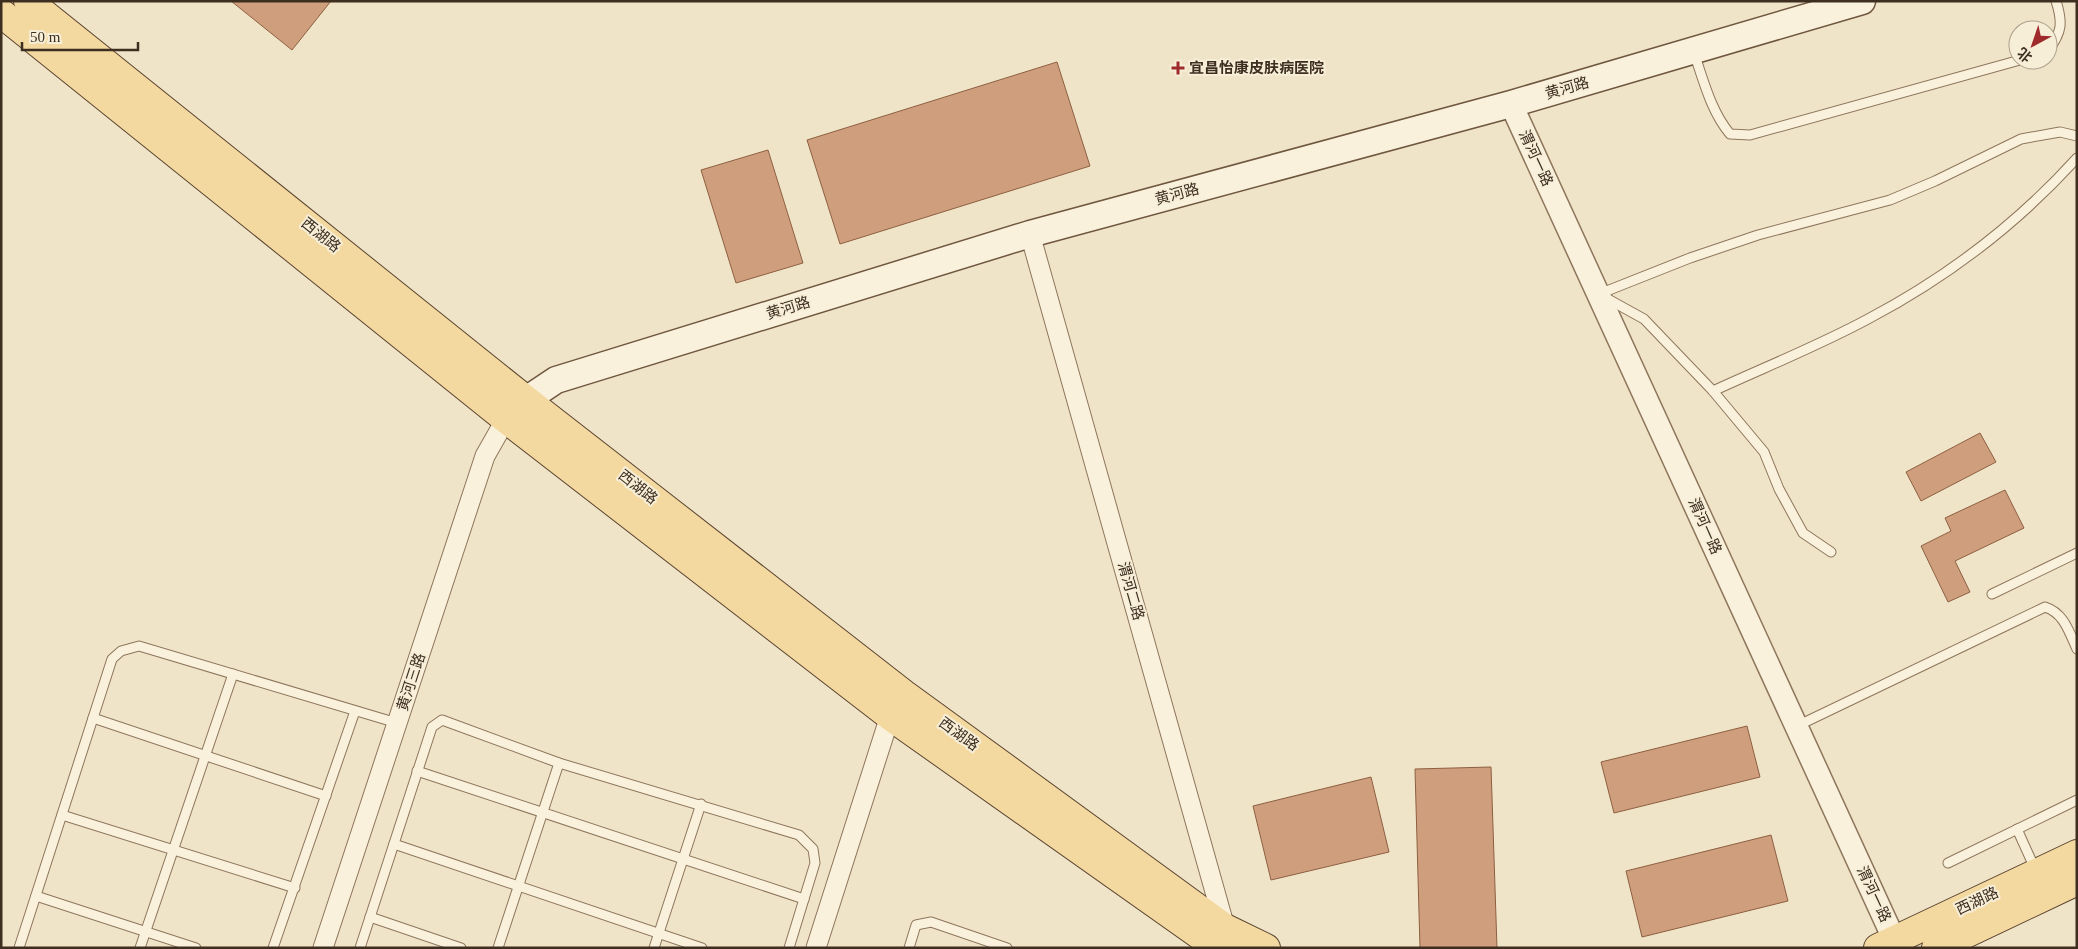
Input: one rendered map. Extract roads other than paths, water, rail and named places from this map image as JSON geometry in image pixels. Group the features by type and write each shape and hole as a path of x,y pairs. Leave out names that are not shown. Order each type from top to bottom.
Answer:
{"main road":[{"name":"西湖路","path":"28,1 526,400 1225,941"},
{"name":"黄河路","path":"506,419 526,400 556,380 1030,234 1511,104 1862,1"},
{"name":"西湖路","path":"1,13 506,419 890,716 1225,941 1266,948"},
{"name":"西湖路","path":"1890,945 2077,854"},
{"name":"西湖路","path":"1936,948 2077,881"}],"street":[{"name":"渭河一路","path":"1511,104 1796,726 1890,945"},
{"name":"渭河二路","path":"1030,234 1225,941"},
{"name":"黄河三路","path":"323,948 485,456 506,419"},
{"path":"816,948 890,716"}],"lane":[{"path":"2056,1 2061,18 2058,38"},
{"path":"1694,51 1710,101 1720,122 1730,134 1750,135 2008,63"},
{"path":"1599,294 1690,258 1758,235 1890,200 1943,178 2021,139 2060,132 2077,136"},
{"path":"1713,391 1868,319 1918,290 1992,238 2014,220 2077,158"},
{"path":"1599,294 1644,319 1713,391 1764,452 1779,489 1803,533 1831,552"},
{"path":"1992,594 2077,553"},
{"path":"1796,726 2045,607 2054,610 2063,619 2077,649"},
{"path":"19,948 112,658 121,651 139,646 397,723"},
{"path":"140,948 233,674"},
{"path":"273,948 355,711"},
{"path":"93,718 326,796"},
{"path":"360,948 432,727 442,720 558,763 701,804 799,835 813,849 815,863 789,948"},
{"path":"498,948 558,763"},
{"path":"417,771 804,898"},
{"path":"1948,863 2077,800"},
{"path":"654,948 701,804"},
{"path":"62,815 295,888"},
{"path":"2016,829 2037,873"},
{"path":"394,844 702,948"},
{"path":"36,896 196,948"},
{"path":"370,917 461,948"},
{"path":"910,948 916,925 931,922 1007,948"}],"place":[{"name":"宜昌怡康皮肤病医院","path":"1178,68"}]}
